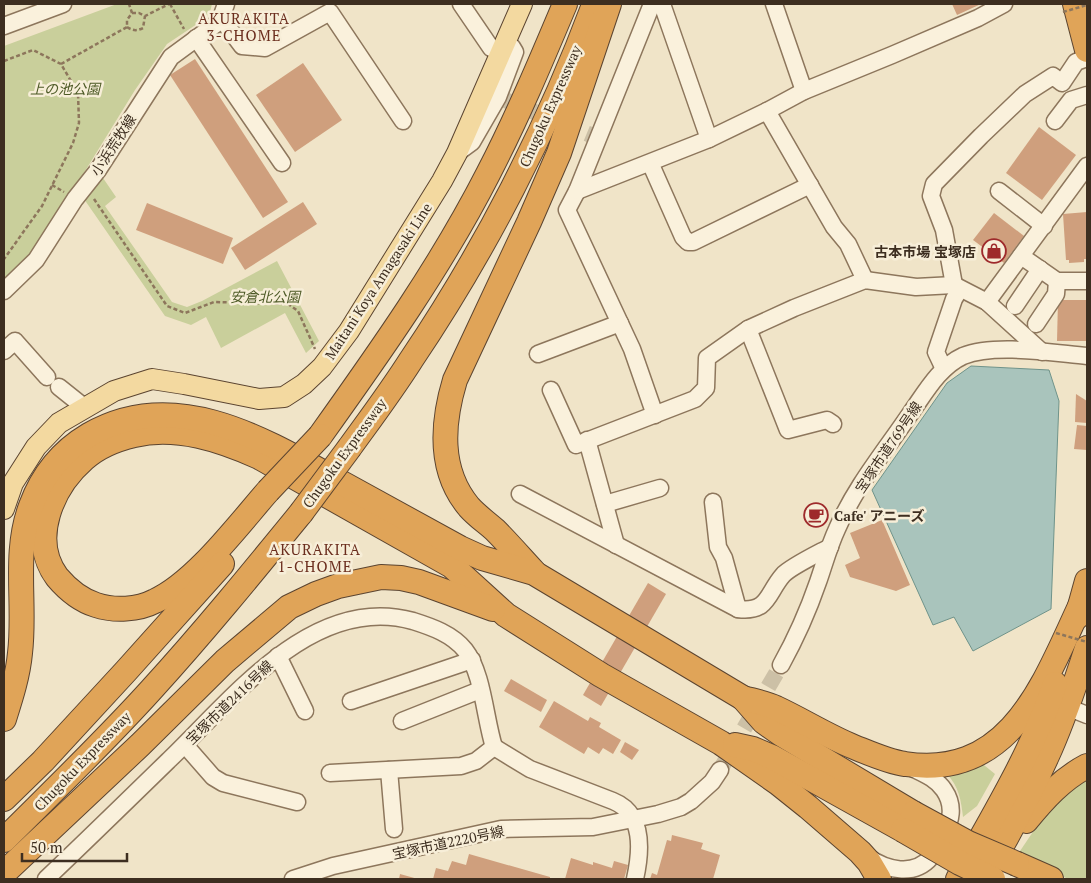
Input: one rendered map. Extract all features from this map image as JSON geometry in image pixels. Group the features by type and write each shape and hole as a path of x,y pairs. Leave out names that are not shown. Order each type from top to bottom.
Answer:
{"highway":[{"name":"Chugoku Expressway","path":"4,799 44,760 218,569 272,494 320,436 389,339 442,255 488,175 527,95 565,4"},
{"name":"Chugoku Expressway","path":"4,840 150,692 244,584 301,513 350,447 412,359 491,227 553,106 594,4"},
{"path":"534,573 494,530 474,512 459,492 452,480 447,465 444,450 445,424 448,402 455,380 530,222 559,153 609,4"},
{"path":"1069,8 1087,50"},
{"path":"4,719 15,681 20,653 21,550 30,506 42,481 66,451 80,440 114,423 151,415 204,419 225,425 277,447 460,548 482,558 534,573 743,698 775,707 834,738 903,764 951,764 976,756 997,743 1017,721 1046,680 1085,592"},
{"path":"272,494 176,588 155,602 139,607 121,609 101,607 78,598 65,587 51,568 45,552 44,531 48,512 56,494 68,475 84,459 98,449 135,435 190,434 214,440 259,457 452,566 506,614 601,675 721,743 793,794 860,852 869,862 879,879"},
{"path":"4,873 225,662 289,608 316,594 338,586 381,577 401,578 441,589 506,614"},
{"path":"962,862 1006,793 1031,744 1052,692 1085,592"},
{"path":"997,874 1025,804 1048,755 1077,711 1087,648"},
{"path":"743,698 764,722 962,862 997,874 1051,879"},
{"path":"721,743 753,749 772,757 908,822"},
{"path":"997,874 1042,800 1056,787 1087,766"},
{"path":"962,862 997,874"}],"main road":[{"name":"Maitani Koya Amagasaki Line","path":"4,509 13,483 36,447 59,423 114,391 152,379 259,399 284,397 304,384 322,367 349,331 442,181 457,153 522,4"}],"street":[{"path":"4,26 63,4"},
{"path":"461,4 491,48 502,47"},
{"path":"652,4 578,191 567,210 632,349 655,415"},
{"path":"662,4 709,139"},
{"path":"774,4 804,91"},
{"path":"578,191 709,139 804,91 978,18 1001,4"},
{"path":"224,11 242,46 265,48 330,12 403,121"},
{"name":"小浜荒牧線","path":"4,291 36,260 85,186 98,170 170,57 224,11"},
{"path":"192,37 282,163"},
{"path":"944,369 936,352 957,287 944,230 931,196 934,184 1025,94 1053,76 1062,83 1076,62 1087,58"},
{"path":"1056,121 1071,100 1087,95"},
{"path":"767,111 834,227 848,244 865,280"},
{"path":"652,167 683,237 688,242 693,242 810,186"},
{"path":"987,302 1086,170"},
{"path":"999,191 1044,226"},
{"path":"1022,256 1058,281 1087,281"},
{"path":"1014,306 1040,269"},
{"path":"551,390 576,445 695,399 706,388 707,358 748,329 794,308 865,280 916,288 957,287 987,302 1042,352"},
{"path":"1036,324 1056,294 1058,281"},
{"path":"538,354 620,323"},
{"path":"748,329 788,430 827,420 833,424"},
{"path":"4,351 15,341 53,382 84,407"},
{"name":"宝塚市道769号線","path":"781,665 797,636 830,547 846,511 862,485 944,369 963,356 985,350 1087,356"},
{"path":"586,440 616,545"},
{"path":"605,504 660,488"},
{"path":"520,494 738,609 749,610 758,607 766,601 784,574 830,547"},
{"path":"713,502 718,547 724,558 738,609"},
{"name":"宝塚市道2416号線","path":"46,879 185,745 253,676 278,656 324,628 357,618 379,616 408,620 430,626 449,636 464,648 472,660 494,747"},
{"path":"278,656 305,711"},
{"path":"351,701 472,660"},
{"path":"402,721 480,690"},
{"path":"185,745 213,777 223,784 297,802"},
{"path":"330,773 461,766 476,761 494,747 530,769 618,803 626,808 635,820 638,829 639,846 636,879"},
{"path":"860,852 886,868 897,870 916,867 925,863 932,856 949,825 951,806 943,788 928,776 903,764"},
{"path":"389,770 394,829"},
{"name":"宝塚市道2220号線","path":"293,879 333,866 501,829 593,827 635,820 665,812 691,801 712,782 720,770"}],"path":[{"path":"129,4 132,12"},
{"path":"145,16 169,4 192,37"},
{"path":"1069,8 1087,5"},
{"path":"132,12 145,16"},
{"path":"127,27 127,20 132,12"},
{"path":"127,27 138,31 143,28 145,16"},
{"path":"61,64 127,27"},
{"path":"4,61 33,50 61,64 78,93 79,124 73,143 42,206 4,259"},
{"path":"85,186 167,306 185,313 214,302 288,304 298,311 322,367"},
{"path":"1056,633 1087,642"}],"green space":[{"name":"上の池公園","path":"117,4 212,4 210,12 203,20 167,44 135,90 37,249 4,282 4,46"},
{"name":"安倉北公園","path":"103,178 116,197 105,206 172,302 187,307 277,261 319,341 306,353 285,313 221,348 206,317 191,325 165,316 84,199"},
{"path":"979,761 995,774 977,806 963,817 959,794 947,774"},
{"path":"1087,774 1087,879 1068,879 1018,854 1045,814"}],"water":[{"path":"971,366 1049,370 1059,401 1051,609 973,651 954,617 933,625 872,490 947,383"}],"building":[{"path":"952,4 981,4 957,15"},
{"path":"195,59 288,202 263,218 170,75"},
{"path":"303,63 342,120 295,152 256,95"},
{"path":"1039,127 1076,155 1042,200 1006,173"},
{"path":"303,202 317,224 245,270 231,248"},
{"path":"147,203 233,238 223,264 136,230"},
{"path":"1087,212 1087,259 1084,259 1084,262 1069,263 1069,260 1066,260 1063,214"},
{"path":"994,213 1024,236 1004,263 973,240"},
{"path":"1058,300 1087,300 1087,341 1057,341"},
{"path":"1076,394 1087,401 1087,423 1075,422"},
{"path":"1077,425 1087,426 1087,450 1074,449"},
{"path":"882,520 910,585 896,591 850,577 845,565 860,558 850,533"},
{"path":"648,583 666,594 601,706 583,695"},
{"path":"511,679 547,700 541,712 504,691"},
{"path":"554,701 588,721 590,717 601,723 599,727 621,740 613,754 603,748 599,754 588,747 584,754 539,727"},
{"path":"625,742 639,750 632,760 620,752"},
{"path":"672,835 703,843 701,849 720,855 713,879 650,879 652,873 657,875 667,840 671,841"},
{"path":"469,854 550,877 550,879 433,879 436,868 448,871 452,861 466,865"},
{"path":"571,858 593,865 593,862 612,868 614,861 628,865 624,879 565,879"},
{"path":"400,874 418,879 399,879"}],"tunnel":[{"path":"498,97 598,138"},
{"path":"720,770 781,665"}],"place":[{"name":"古本市場 宝塚店","path":"994,251"},
{"name":"Cafe' アニーズ","path":"816,515"}],"district":[{"name":"AKURAKITA 3-CHOME","path":"244,26"},
{"name":"AKURAKITA 1-CHOME","path":"315,558"}]}
